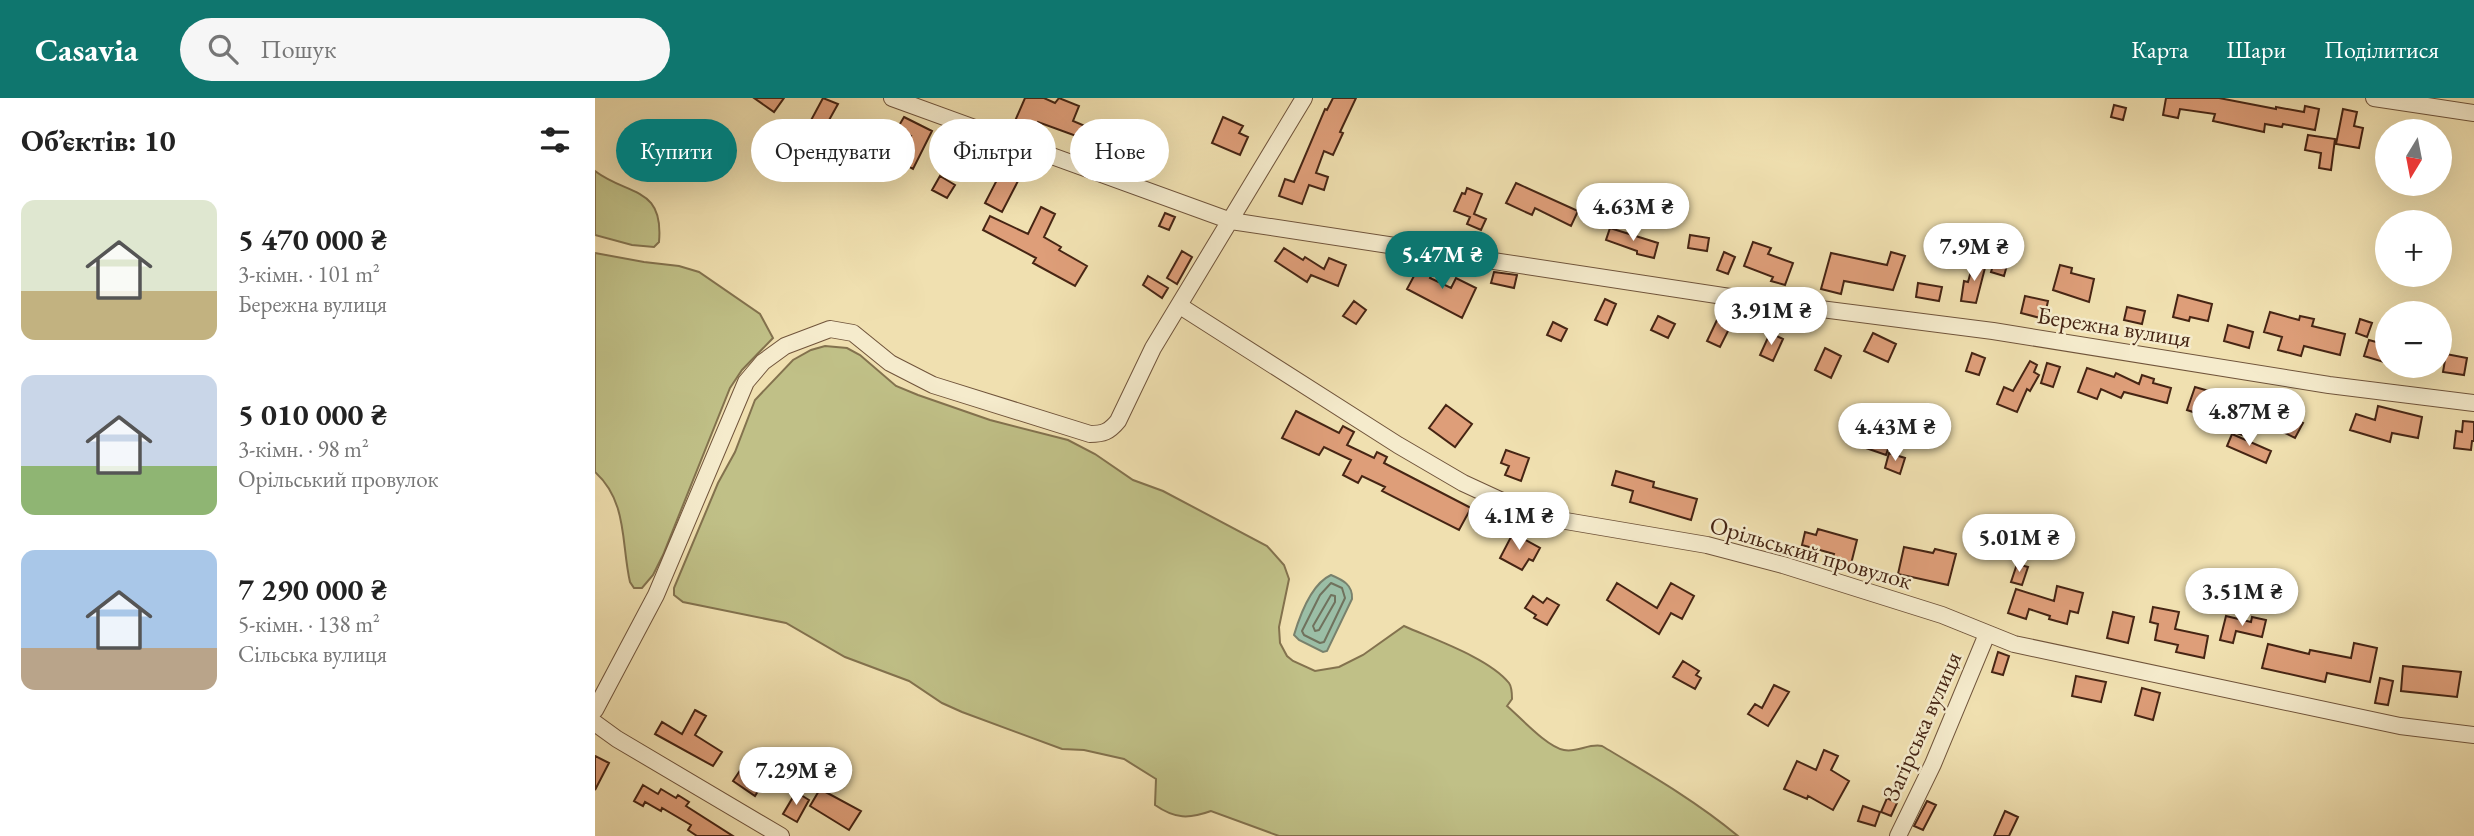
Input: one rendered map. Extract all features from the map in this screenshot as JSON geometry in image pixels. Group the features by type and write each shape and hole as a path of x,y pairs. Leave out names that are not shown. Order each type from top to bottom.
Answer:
{"street":[{"name":"Бережна вулиця","path":"892,98 1231,221 1743,299 1993,331 2329,385 2474,403"},
{"path":"595,710 656,595 746,382 763,362 785,346 830,329 853,333 890,363 933,385 1090,434 1103,433 1118,421 1153,348 1304,98"},
{"path":"2374,98 2474,113"},
{"name":"Орільський провулок","path":"1179,306 1398,445 1464,484 1515,507 1560,520 1707,545 1783,565 1942,615 2014,644 2400,726 2474,735"},
{"name":"Загірська вулиця","path":"1898,836 1968,684 1986,634"},
{"path":"595,723 617,739 781,836"}],"shaded area":[{"path":"595,171 650,202 656,211 659,224 659,242 654,247 632,245 595,235"},
{"path":"595,253 679,266 699,272 760,314 773,338 742,370 730,388 663,555 653,575 642,588 634,588 630,582 618,510 606,484 595,472"},
{"path":"825,346 847,348 860,355 896,386 918,395 990,420 1068,440 1095,454 1133,480 1163,491 1267,546 1284,565 1289,579 1279,627 1280,643 1293,661 1315,671 1339,667 1363,655 1404,626 1460,650 1500,674 1511,688 1512,699 1507,706 1550,744 1569,751 1602,746 1689,800 1738,836 1279,836 1211,811 1189,816 1176,815 1155,805 1156,779 1124,759 1084,750 1062,749 962,712 942,703 909,681 845,657 786,623 683,602 674,595 674,588 718,483 735,452 755,400 793,360"}],"water":[{"path":"1331,575 1349,587 1352,599 1327,651 1323,652 1294,635 1312,593"}],"building":[{"path":"754,98 784,98 774,112"},
{"path":"823,98 838,104 830,119 812,119"},
{"path":"1025,98 1044,98 1055,103 1059,98 1079,106 1074,119 1070,119 1070,134 1056,129 1056,119 1016,119"},
{"path":"1333,98 1356,98 1340,132 1343,133 1333,155 1324,151 1316,173 1328,177 1324,190 1309,185 1302,204 1279,196 1285,179 1294,182 1325,109 1327,110"},
{"path":"2166,98 2219,98 2304,112 2305,106 2319,109 2315,130 2283,124 2282,127 2265,124 2264,132 2213,121 2215,114 2180,109 2178,118 2163,115"},
{"path":"2114,105 2126,108 2123,120 2111,117"},
{"path":"2343,109 2357,112 2354,126 2363,128 2359,148 2336,144"},
{"path":"1223,117 1243,126 1239,133 1248,137 1240,155 1212,143"},
{"path":"915,122 929,130 929,137 915,165"},
{"path":"2308,135 2335,139 2331,170 2319,168 2321,153 2305,150"},
{"path":"937,182 950,182 955,185 947,198 932,190"},
{"path":"996,182 1017,182 1002,212 985,203"},
{"path":"1516,183 1578,211 1571,226 1535,208 1532,215 1506,203"},
{"path":"1467,188 1482,194 1474,214 1486,219 1481,230 1467,224 1470,217 1454,211"},
{"path":"1041,207 1055,214 1044,237 1061,247 1059,250 1087,266 1075,286 1033,263 1036,258 983,230 990,216 1028,234"},
{"path":"1165,213 1175,217 1169,230 1159,226"},
{"path":"1610,228 1658,243 1654,258 1637,254 1637,251 1606,240"},
{"path":"1690,235 1709,238 1707,251 1688,248"},
{"path":"1753,242 1771,248 1768,254 1793,263 1785,285 1771,281 1773,277 1744,266"},
{"path":"2000,243 2012,247 2004,276 1991,272"},
{"path":"1284,248 1324,269 1329,258 1346,265 1338,286 1311,275 1307,282 1275,261"},
{"path":"1182,251 1192,257 1177,284 1167,278"},
{"path":"1724,252 1735,257 1728,274 1717,270"},
{"path":"1891,252 1905,256 1893,290 1844,281 1841,294 1821,289 1831,253 1887,265"},
{"path":"1974,260 1986,264 1976,303 1961,301 1964,281 1968,282"},
{"path":"1422,261 1435,267 1430,278 1451,288 1456,278 1476,288 1462,318 1407,289"},
{"path":"2060,265 2072,268 2071,273 2094,279 2089,302 2053,290"},
{"path":"1494,272 1517,275 1514,288 1491,283"},
{"path":"1148,276 1168,288 1162,298 1143,285"},
{"path":"1918,283 1942,287 1939,301 1916,297"},
{"path":"2178,295 2212,304 2208,321 2190,317 2189,321 2173,317"},
{"path":"2025,296 2048,301 2044,319 2021,313"},
{"path":"1605,299 1616,304 1607,325 1595,320"},
{"path":"1354,301 1366,310 1356,324 1343,316"},
{"path":"2127,307 2145,311 2142,324 2124,320"},
{"path":"2270,312 2299,320 2300,316 2314,319 2312,326 2345,334 2340,355 2304,346 2301,356 2278,350 2282,337 2264,332"},
{"path":"1658,316 1675,324 1668,338 1651,330"},
{"path":"2360,319 2372,323 2367,337 2356,333"},
{"path":"1717,320 1730,327 1720,347 1707,341"},
{"path":"1553,322 1567,329 1561,341 1547,335"},
{"path":"2228,325 2253,332 2249,348 2224,341"},
{"path":"1770,333 1783,339 1773,361 1760,355"},
{"path":"1873,333 1896,344 1888,362 1864,351"},
{"path":"2369,340 2375,342 2375,359 2364,356"},
{"path":"1825,348 1841,356 1831,378 1815,370"},
{"path":"1972,353 1985,358 1979,375 1966,371"},
{"path":"2452,355 2467,358 2464,375 2452,373"},
{"path":"2030,361 2037,365 2034,372 2039,375 2030,391 2027,389 2017,412 1997,404 2004,387 2013,391"},
{"path":"2047,363 2060,367 2053,387 2041,383"},
{"path":"2087,368 2114,377 2116,373 2139,384 2142,375 2154,379 2153,383 2171,388 2167,403 2124,392 2121,398 2101,389 2097,399 2078,392"},
{"path":"2195,387 2233,398 2229,412 2248,418 2242,435 2231,431 2233,425 2187,410"},
{"path":"2276,402 2288,406 2285,414 2303,423 2295,438 2283,432 2284,430 2269,425"},
{"path":"1446,405 1472,424 1455,447 1429,428"},
{"path":"2378,406 2422,417 2418,438 2392,433 2390,442 2350,430 2356,414 2375,420"},
{"path":"1296,411 1339,433 1343,426 1354,432 1347,445 1374,458 1377,452 1387,457 1384,463 1471,508 1459,530 1382,491 1385,487 1362,476 1358,483 1343,475 1351,460 1324,447 1319,455 1282,438"},
{"path":"2463,421 2474,422 2471,450 2454,448 2456,431 2462,432"},
{"path":"1872,423 1889,427 1886,442 1890,443 1886,455 1866,448"},
{"path":"2232,434 2271,451 2266,463 2227,446"},
{"path":"1506,450 1529,458 1521,481 1505,475 1509,466 1501,463"},
{"path":"1889,453 1905,458 1900,474 1885,468"},
{"path":"1616,471 1654,482 1653,487 1697,499 1691,520 1630,502 1633,491 1612,485"},
{"path":"1818,529 1857,540 1851,564 1844,562 1842,570 1830,567 1834,554 1802,545 1805,532 1816,535"},
{"path":"1513,533 1540,548 1533,561 1529,559 1522,570 1500,558"},
{"path":"1904,547 1933,553 1935,549 1956,554 1948,585 1898,574"},
{"path":"2017,564 2028,567 2022,585 2011,582"},
{"path":"1617,583 1657,608 1671,583 1694,596 1682,619 1671,613 1659,634 1607,600"},
{"path":"2057,586 2083,593 2078,613 2070,611 2067,624 2029,609 2026,619 2008,613 2016,589 2054,601"},
{"path":"1533,596 1543,603 1547,598 1559,605 1547,625 1534,618 1536,615 1525,608"},
{"path":"2153,607 2179,612 2175,629 2208,636 2204,658 2176,652 2178,645 2155,640 2158,624 2150,622"},
{"path":"2113,612 2134,617 2128,643 2107,638"},
{"path":"2226,616 2251,622 2252,617 2266,620 2262,637 2236,631 2233,643 2220,640"},
{"path":"2354,643 2377,648 2370,682 2327,673 2325,682 2262,668 2268,644 2309,654 2310,650 2351,658"},
{"path":"1998,652 2009,656 2003,675 1992,672"},
{"path":"1683,661 1699,671 1696,675 1701,678 1695,689 1673,677"},
{"path":"2403,666 2461,672 2457,697 2401,691"},
{"path":"2076,676 2106,682 2101,702 2072,696"},
{"path":"2380,678 2393,681 2388,705 2375,703"},
{"path":"1774,685 1789,692 1768,726 1748,714 1755,704 1762,708"},
{"path":"2142,688 2160,693 2153,720 2135,715"},
{"path":"695,710 706,716 695,735 722,752 713,766 655,734 662,722 682,734"},
{"path":"1824,750 1838,756 1831,770 1849,781 1833,810 1808,796 1807,799 1784,789 1797,761 1816,770"},
{"path":"595,756 609,763 595,790"},
{"path":"741,769 763,783 755,796 733,781"},
{"path":"643,785 658,794 661,789 676,798 678,795 689,802 686,806 733,836 697,836 688,830 691,825 662,808 661,811 645,802 643,806 634,801"},
{"path":"820,789 861,811 849,830 810,806"},
{"path":"796,792 809,800 797,822 783,814"},
{"path":"1887,798 1897,803 1891,816 1881,812"},
{"path":"1927,801 1936,805 1923,830 1914,826"},
{"path":"1863,806 1880,812 1875,826 1858,821"},
{"path":"2005,811 2018,817 2009,836 1994,836"}]}
